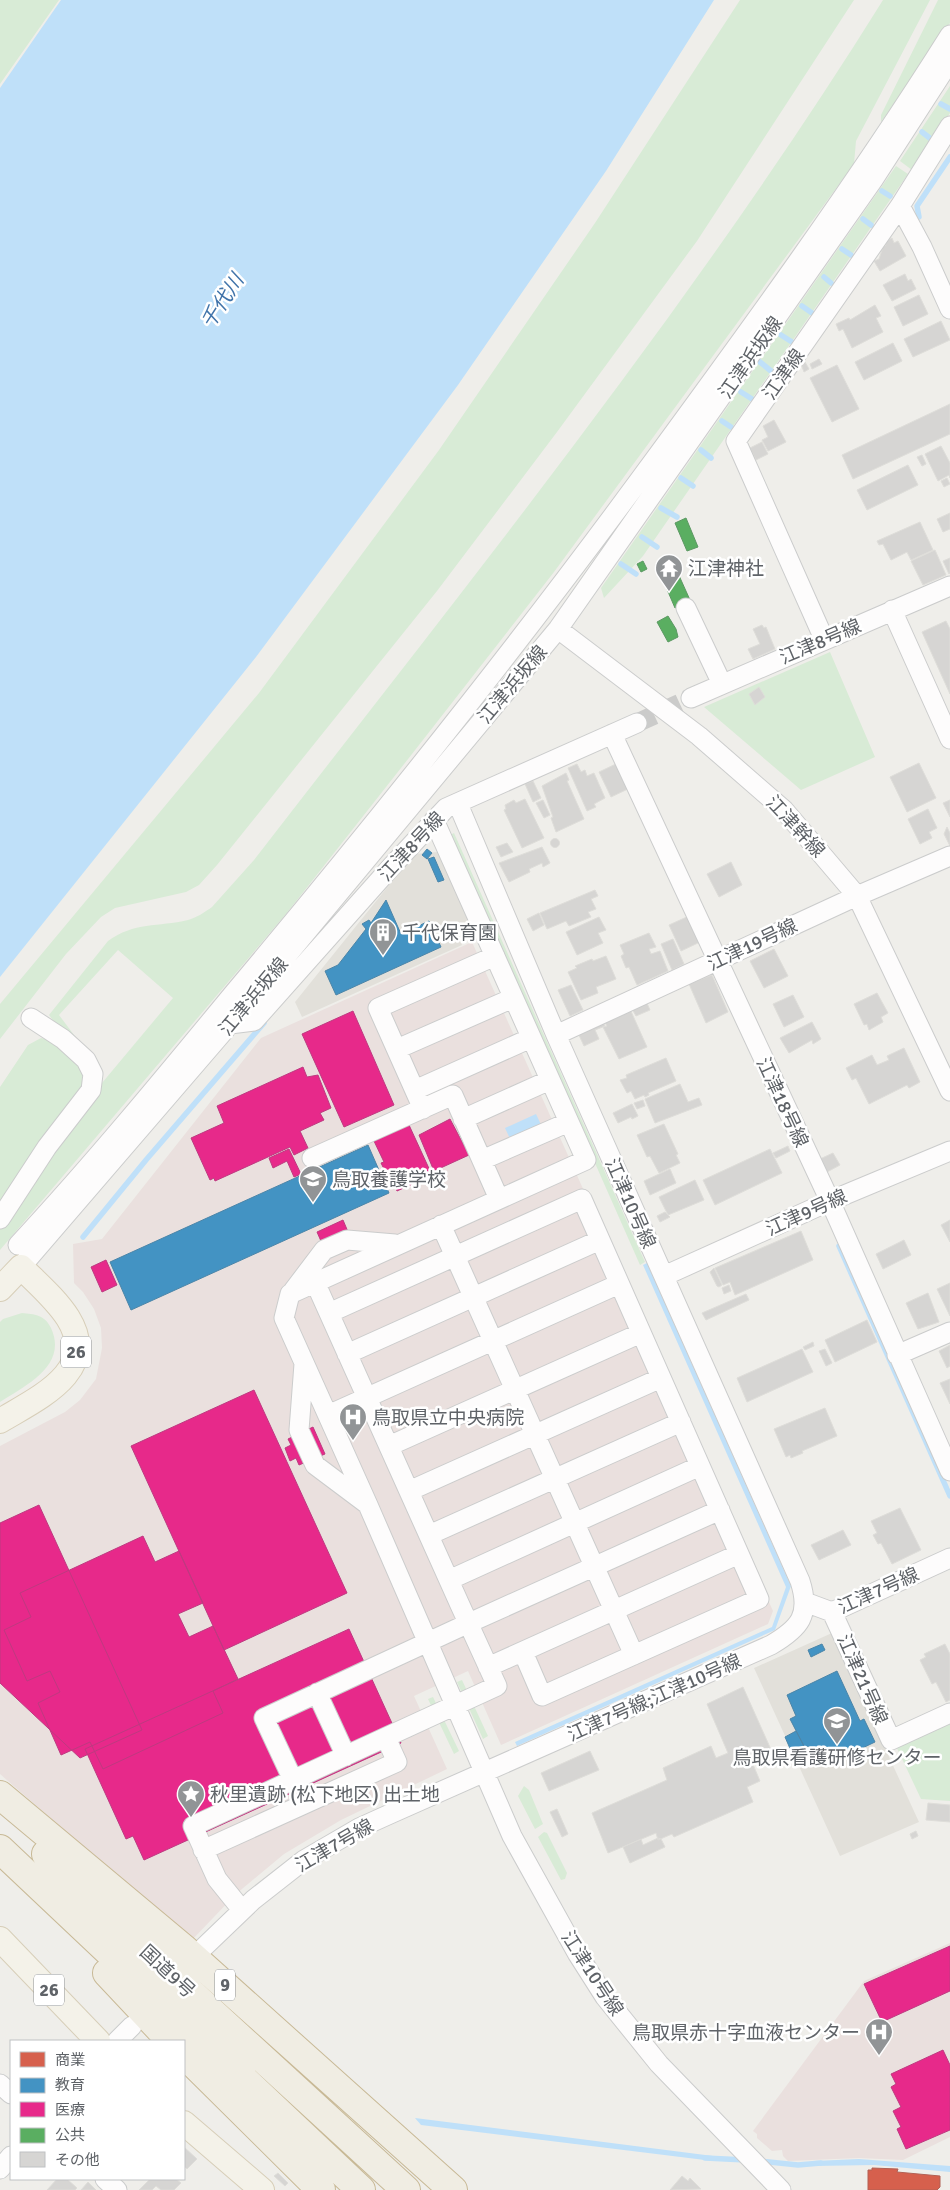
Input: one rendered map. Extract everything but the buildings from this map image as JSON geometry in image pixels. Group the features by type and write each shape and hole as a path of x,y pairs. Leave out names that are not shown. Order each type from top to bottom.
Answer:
{"highway":[{"name":"9","path":"0,1795 183,1948 453,2190"},
{"name":"国道9号","path":"0,1809 152,1957 406,2190"},
{"name":"国道9号","path":"0,1849 361,2190"},
{"path":"0,1862 170,2040"},
{"path":"185,2055 321,2190"}],"main road":[{"path":"0,1289 20,1256"},
{"name":"26","path":"0,1421 57,1385 72,1366 76,1350 76,1333 68,1316 20,1256"},
{"name":"26","path":"0,1939 97,2040"},
{"path":"185,2124 262,2190"}],"street":[{"path":"20,1256 80,1178 362,840 541,614 832,215 894,124 950,34"},
{"name":"江津浜坂線","path":"20,1256 230,1024 558,629 873,180 950,61"},
{"name":"江津線","path":"824,639 736,441 900,206 950,126"},
{"path":"900,206 922,247 950,309"},
{"name":"江津8号線","path":"691,698 950,586"},
{"path":"686,608 722,684"},
{"path":"892,610 950,739"},
{"name":"江津幹線","path":"558,629 699,736 784,810 857,896 950,1091"},
{"name":"江津8号線","path":"230,1024 254,1021 446,808 637,723"},
{"name":"江津18号線","path":"612,734 830,1202 950,1470"},
{"name":"江津10号線","path":"458,804 556,1034 800,1581 805,1602"},
{"path":"290,1294 586,1160 434,820"},
{"name":"江津19号線","path":"556,1034 857,896 950,856"},
{"path":"423,1109 378,1008 495,956"},
{"path":"397,1049 514,998"},
{"path":"0,1219 47,1147 91,1090 93,1074 86,1060 63,1039 31,1018"},
{"path":"415,1090 532,1038"},
{"path":"464,1119 550,1080"},
{"path":"312,1158 453,1095 499,1199"},
{"path":"482,1160 569,1122"},
{"name":"江津9号線","path":"664,1276 950,1151"},
{"path":"329,1313 582,1199 759,1599 542,1696 523,1652"},
{"path":"441,1225 634,1655"},
{"path":"290,1294 324,1250 347,1240 398,1244"},
{"path":"348,1354 600,1240"},
{"path":"242,1910 222,1886 193,1826 497,1686 315,1282"},
{"path":"328,1415 619,1284"},
{"name":"江津10号線","path":"290,1294 284,1318 368,1505 512,1836 577,1953 605,1997 659,2064 781,2190"},
{"path":"897,1355 950,1332"},
{"path":"389,1446 641,1333"},
{"path":"304,1362 299,1430 315,1465 368,1505"},
{"path":"409,1491 661,1378"},
{"path":"429,1536 681,1422"},
{"path":"449,1580 700,1466"},
{"path":"293,1780 264,1718 468,1623 720,1510"},
{"path":"488,1667 739,1554"},
{"name":"江津7号線","path":"805,1602 832,1612 950,1558"},
{"name":"江津7号線;江津10号線","path":"484,1772 772,1645 800,1623 805,1602"},
{"name":"江津21号線","path":"832,1612 891,1740 950,1714"},
{"path":"322,1691 346,1756"},
{"path":"203,1850 397,1762 386,1738"},
{"name":"江津7号線","path":"203,1948 277,1879 331,1844 382,1817 484,1772"},
{"path":"0,1955 83,2040"},
{"path":"118,2040 132,2026"},
{"path":"0,2084 10,2093"},
{"path":"0,2169 10,2157"},
{"path":"106,2180 117,2190"}],"shaded area":[{"path":"438,852 472,928 457,934 462,945 302,1017 295,1002 414,854"},
{"name":"鳥取県立中央病院","path":"472,942 773,1611 768,1624 501,1745 468,1671 414,1696 447,1769 341,1820 284,1854 236,1894 191,1941 0,1774 0,1446 65,1412 80,1400 96,1379 102,1348 101,1328 94,1309 83,1292 74,1283 73,1244 102,1239 261,1038"},
{"name":"鳥取県看護研修センター","path":"832,1633 919,1822 840,1856 754,1668"},
{"name":"鳥取県赤十字血液センター","path":"950,1943 950,2137 903,2160 859,2158 788,2161 783,2156 782,2150 772,2151 757,2138 757,2134 753,2131 864,1981"}],"green space":[{"path":"0,0 59,0 0,84"},
{"path":"740,0 854,0 697,241 557,432 437,591 217,865 199,885 186,892 115,908 101,917 66,954 0,1039 0,1004 259,693 439,450 595,223"},
{"path":"883,0 930,0 856,141 854,164 554,572 412,754 286,914 0,1250 0,1228 102,1083 173,998 118,950 59,1015 80,1043 60,1030 49,1015 108,941 137,928 188,920 200,915 212,907 254,860 499,544 659,331 811,112"},
{"path":"938,0 950,0 950,23 881,122 881,115"},
{"path":"950,86 950,113 912,170 900,161"},
{"path":"896,166 908,174 643,556 604,598 601,588"},
{"path":"830,652 875,757 801,790 704,707"},
{"path":"454,833 645,1262 640,1265 450,835"},
{"path":"41,1038 57,1042 84,1065 87,1085 0,1212 0,1087 28,1045"},
{"path":"22,1313 39,1316 46,1320 55,1341 54,1353 42,1372 32,1381 0,1402 0,1322 3,1319"},
{"path":"462,1680 488,1736 483,1739 457,1682"},
{"path":"433,1697 459,1751 454,1754 428,1699"},
{"path":"950,1722 950,1801 921,1799 896,1746"},
{"path":"524,1786 529,1790 543,1824 535,1829 518,1796"},
{"path":"544,1832 547,1833 567,1873 565,1879 561,1880 538,1837"}],"water":[{"name":"千代川","path":"61,0 714,0 606,171 458,385 256,657 0,977 0,88"},
{"path":"536,1114 544,1131 513,1145 505,1128"},
{"path":"647,1263 791,1586 775,1630 517,1746 515,1742 772,1627 786,1587 643,1265"},
{"path":"415,2118 713,2156 713,2161 421,2125"},
{"path":"859,2159 950,2166 950,2172 874,2165 813,2166 814,2161"}],"waterway":[{"path":"941,104 950,109"},
{"path":"922,132 931,139"},
{"path":"919,217 917,206 950,157"},
{"path":"882,191 890,196"},
{"path":"863,219 871,225"},
{"path":"842,249 851,255"},
{"path":"824,277 831,283"},
{"path":"802,306 812,313"},
{"path":"781,335 792,342"},
{"path":"760,362 771,371"},
{"path":"741,392 752,399"},
{"path":"722,421 731,427"},
{"path":"701,450 711,458"},
{"path":"681,478 693,486"},
{"path":"661,508 677,517"},
{"path":"642,537 657,547"},
{"path":"621,564 636,574"},
{"path":"83,1237 146,1160 264,1023"},
{"path":"839,1246 950,1496"},
{"path":"705,2158 746,2160"},
{"path":"760,2161 798,2165 821,2163"}],"tunnel":[{"path":"637,723 691,698"}],"place":[{"name":"江津神社","path":"669,592"},
{"name":"千代保育園","path":"383,956"},
{"name":"鳥取養護学校","path":"313,1203"},
{"name":"鳥取県立中央病院","path":"353,1441"},
{"name":"鳥取県看護研修センター","path":"837,1745"},
{"name":"秋里遺跡 (松下地区) 出土地","path":"191,1818"},
{"name":"鳥取県赤十字血液センター","path":"879,2056"}]}
